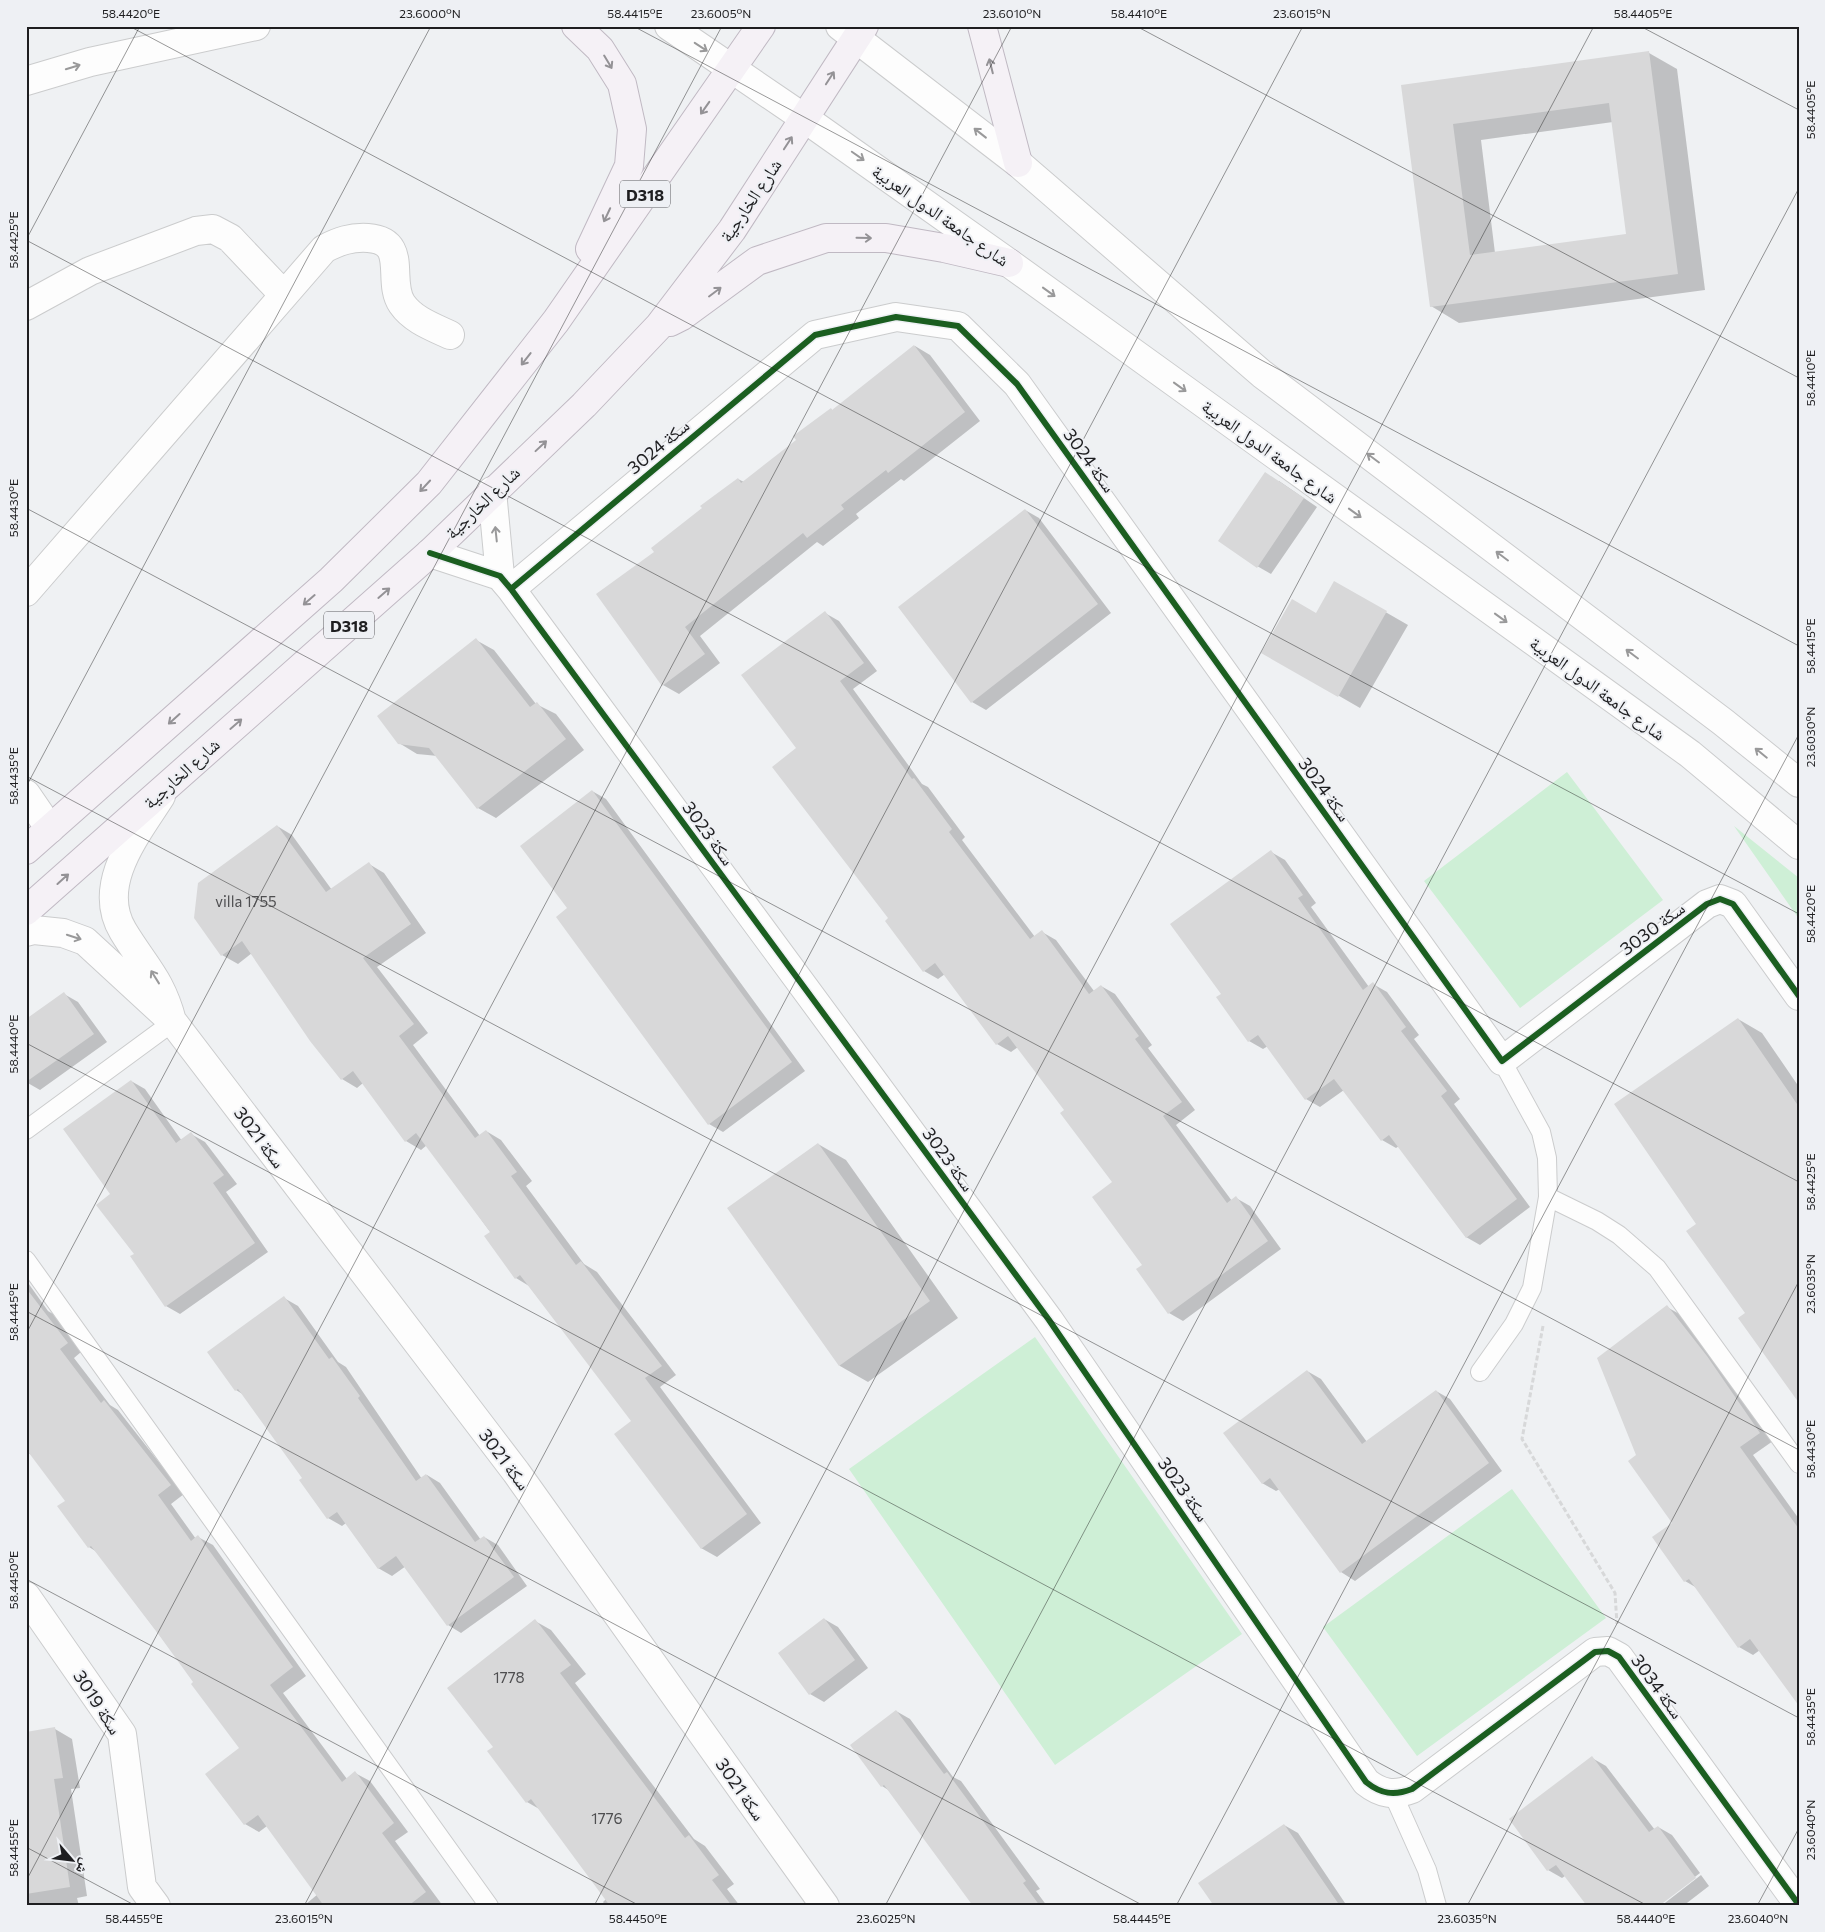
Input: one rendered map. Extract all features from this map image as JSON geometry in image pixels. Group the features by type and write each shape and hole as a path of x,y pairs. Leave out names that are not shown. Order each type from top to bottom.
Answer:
{"main road":[{"path":"556,321 629,166 632,129 622,84 600,49 576,26"},
{"name":"D318","path":"26,850 331,580 422,490 556,321 733,68 760,26"},
{"path":"982,26 1018,163"},
{"name":"شارع الخارجية","path":"26,911 430,553 584,405 659,326 732,230 804,118 854,30"},
{"path":"659,326 682,316 757,261 826,238 886,238 944,248 1009,263"}],"street":[{"path":"26,81 90,62 256,26"},
{"name":"شارع جامعة الدول العربية","path":"669,26 733,68 1009,263 1690,754 1799,844"},
{"path":"854,30 1018,163 1262,374 1723,722 1799,783"},
{"path":"26,306 90,271 196,231 213,228 230,238 284,295"},
{"path":"26,592 324,249 340,240 356,237 379,239 390,246 394,258 396,286 401,302 412,315 450,335"},
{"name":"سكة 3024","path":"506,582 815,335 896,317 958,326 1016,384 1502,1061"},
{"path":"430,553 506,582 492,492"},
{"name":"سكة 3023","path":"506,582 1049,1320 1266,1632 1366,1782 1383,1792 1393,1794"},
{"name":"سكة 3021","path":"169,783 124,855 115,886 115,908 122,930 160,986 173,1022"},
{"path":"26,794 50,829"},
{"name":"سكة 3030","path":"1502,1061 1707,904 1720,899 1733,904 1799,996"},
{"name":"سكة 3021","path":"26,932 34,930 63,933 85,941 173,1022 516,1472 825,1906"},
{"name":"سكة 3019","path":"30,1608 122,1734 142,1887 156,1906"},
{"name":"سكة 3034","path":"1393,1794 1403,1793 1420,1783 1595,1652 1608,1651 1619,1657 1799,1905"}],"lane":[{"path":"26,1130 173,1022"},
{"path":"1480,1372 1514,1324 1532,1288 1548,1197 1548,1158 1541,1132 1502,1061"},
{"path":"1548,1197 1597,1221 1619,1235 1657,1268 1799,1464"},
{"path":"26,1260 489,1906"},
{"path":"1393,1794 1427,1870 1438,1906"}],"path":[{"path":"1543,1322 1522,1439 1615,1593 1619,1657"}],"green space":[{"path":"1567,772 1663,900 1520,1008 1424,881"},
{"path":"1734,826 1799,878 1799,919"},
{"path":"1035,1337 1242,1634 1055,1765 849,1469"},
{"path":"1512,1489 1606,1618 1417,1756 1323,1627"}],"building":[{"path":"1649,51 1678,274 1430,307 1401,85","holes":["1609,103 1626,234 1470,255 1453,124"]},
{"path":"914,345 965,412 888,473 886,470 841,505 844,509 807,538 803,533 685,627 705,654 662,686 596,594 654,552 651,548 702,508 700,506 738,478 741,483 796,440 793,436 831,408 832,410"},
{"path":"1265,472 1304,498 1257,568 1218,541"},
{"path":"1025,509 1098,604 971,703 898,607"},
{"path":"1334,581 1387,611 1338,697 1261,653 1292,599 1316,613"},
{"path":"825,611 864,663 840,681 912,779 914,778 952,829 949,832 1030,939 1042,930 1089,994 1101,985 1139,1036 1135,1039 1182,1102 1163,1116 1227,1203 1236,1196 1268,1241 1168,1314 1136,1269 1142,1265 1092,1197 1112,1182 1060,1113 1064,1110 1008,1036 996,1045 935,963 923,972 885,921 888,918 772,767 796,748 741,675"},
{"path":"476,638 530,707 537,702 566,739 477,809 429,748 398,744 377,716"},
{"path":"592,790 792,1062 708,1125 556,917 567,908 520,846"},
{"path":"277,825 326,892 369,862 411,924 363,958 414,1024 399,1036 475,1138 486,1130 517,1172 511,1176 576,1265 581,1261 662,1366 645,1378 747,1514 701,1549 614,1434 631,1421 520,1275 515,1279 484,1236 490,1232 416,1133 405,1142 353,1071 341,1080 310,1041 242,941 221,956 194,918 198,883"},
{"path":"1271,850 1303,895 1298,898 1363,990 1373,982 1406,1027 1401,1031 1447,1091 1441,1096 1517,1199 1466,1238 1389,1135 1381,1141 1334,1079 1305,1100 1258,1035 1248,1042 1216,997 1221,994 1170,924"},
{"path":"64,992 94,1034 26,1082 26,1019"},
{"path":"1738,1018 1799,1107 1799,1403 1738,1318 1745,1313 1686,1231 1696,1224 1614,1104"},
{"path":"131,1080 176,1143 191,1132 224,1175 213,1183 255,1243 165,1307 130,1256 134,1254 96,1205 110,1194 63,1129"},
{"path":"818,1143 930,1301 839,1366 727,1208"},
{"path":"26,1288 68,1343 60,1349 101,1403 104,1400 171,1485 158,1495 191,1541 198,1535 293,1667 270,1685 342,1782 355,1771 394,1823 382,1833 426,1892 408,1906 324,1906 258,1815 244,1825 205,1774 239,1748 191,1684 193,1682 159,1635 91,1546 88,1548 57,1506 65,1501 26,1449"},
{"path":"284,1296 329,1359 332,1357 360,1396 358,1398 416,1481 426,1474 475,1542 484,1536 514,1577 447,1626 396,1556 378,1569 337,1512 327,1519 299,1480 302,1478 238,1389 235,1391 207,1352"},
{"path":"1667,1305 1707,1356 1760,1433 1740,1447 1799,1529 1799,1706 1750,1639 1738,1648 1689,1579 1684,1582 1652,1537 1672,1523 1628,1461 1636,1455 1597,1358"},
{"path":"1307,1370 1362,1444 1436,1390 1489,1463 1340,1573 1270,1478 1262,1484 1223,1433"},
{"path":"824,1618 855,1660 809,1695 778,1653"},
{"path":"535,1619 571,1665 560,1673 685,1838 689,1835 719,1875 712,1880 732,1906 610,1906 531,1799 526,1803 487,1751 493,1747 447,1688"},
{"path":"896,1710 944,1774 947,1772 978,1814 1026,1881 1023,1883 1040,1906 973,1906 884,1785 881,1787 850,1745"},
{"path":"55,1727 63,1778 54,1779 70,1887 26,1894 26,1732"},
{"path":"1592,1756 1649,1832 1658,1826 1696,1878 1659,1906 1587,1906 1556,1865 1547,1871 1509,1819"},
{"path":"1284,1824 1340,1906 1214,1906 1198,1883"}],"cycle path":[{"path":"511,589 815,335 896,317 958,326 1017,384 1502,1061 1707,904 1720,899 1733,904 1799,996"},
{"path":"430,553 500,576 511,589 1049,1320 1366,1782 1388,1793 1399,1793 1412,1789 1595,1652 1608,1651 1619,1657 1799,1905"}]}
